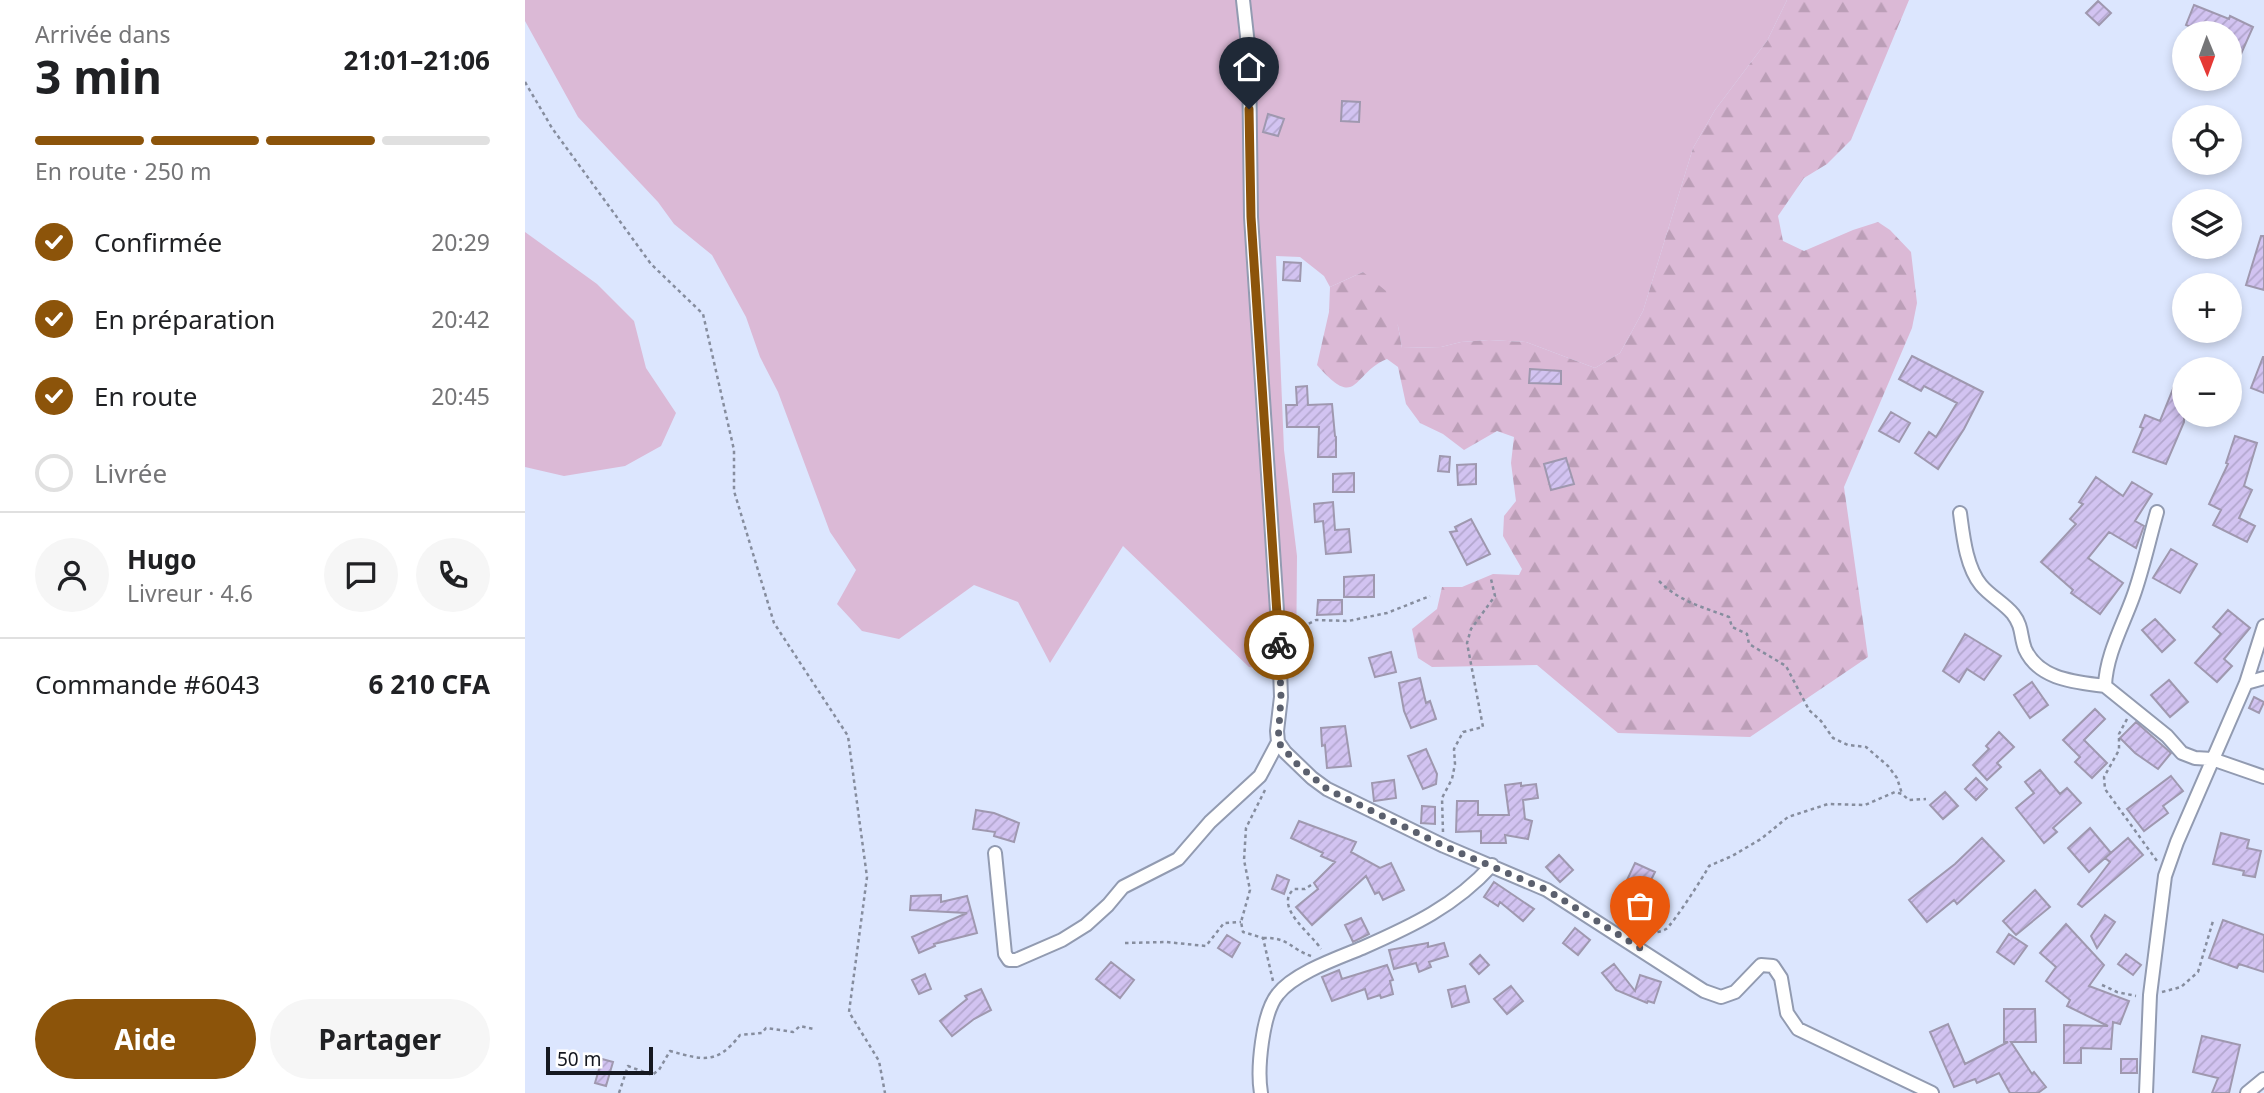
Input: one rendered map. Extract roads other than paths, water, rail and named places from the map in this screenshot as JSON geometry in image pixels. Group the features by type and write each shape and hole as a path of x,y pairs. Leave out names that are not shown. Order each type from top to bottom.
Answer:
{"street":[{"path":"995,853 1005,954 1009,960 1016,960 1062,940 1086,925 1123,887 1178,859 1210,822 1260,776 1278,742 1281,697 1279,641 1251,217 1249,54 1243,0"},
{"path":"2105,686 2113,649 2133,597 2157,512"},
{"path":"1960,513 1964,540 1980,584 2011,613 2021,628 2025,649 2038,666 2049,674 2069,681 2105,686 2167,736 2182,752 2264,777"},
{"path":"2146,1093 2150,995 2165,876 2246,683 2264,626"},
{"path":"2246,683 2264,678"},
{"path":"1278,742 1297,764 1327,789 1444,846 1547,890 1704,991 1721,997 1735,992 1761,965 1773,967 1781,978 1787,1013 1798,1029 1932,1093"},
{"path":"1261,1093 1260,1061 1266,1024 1278,992 1309,972 1437,911 1462,895 1492,865"},
{"path":"2247,1093 2264,1080"}]}
